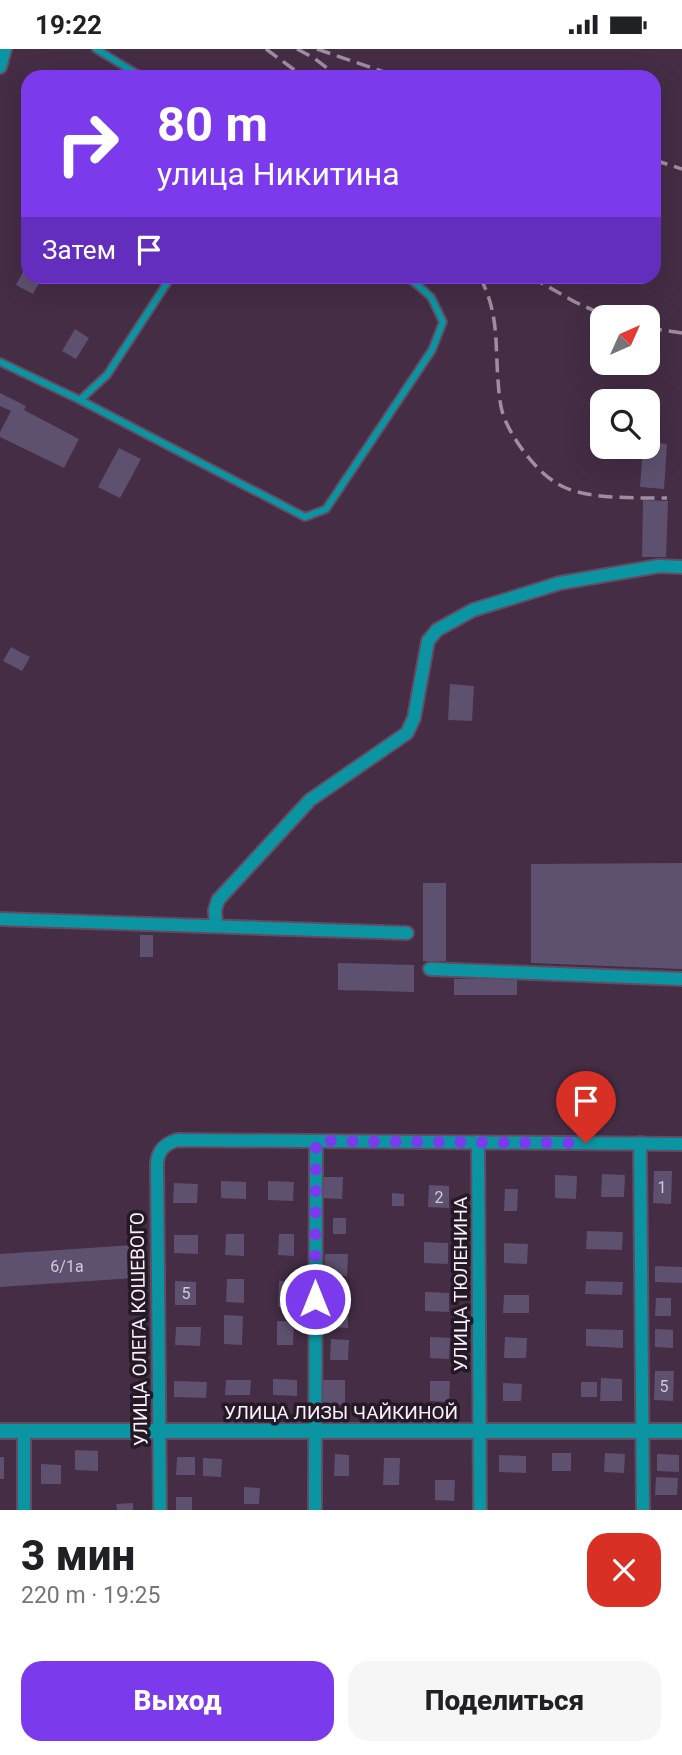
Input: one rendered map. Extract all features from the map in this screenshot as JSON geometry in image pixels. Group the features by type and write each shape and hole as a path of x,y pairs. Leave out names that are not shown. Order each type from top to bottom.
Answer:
{"street":[{"path":"0,67 5,49"},
{"path":"216,926 215,911 218,900 310,800 407,733 414,718 428,641 437,630 473,610 560,583 659,566 682,567"},
{"path":"0,919 407,933"},
{"path":"430,969 682,979"},
{"name":"УЛИЦА ОЛЕГА КОШЕВОГО","path":"160,1510 157,1163 161,1149 177,1139 316,1141"},
{"path":"315,1510 316,1141 682,1144"},
{"name":"УЛИЦА ТЮЛЕНИНА","path":"478,1142 480,1510"},
{"path":"640,1143 643,1510"},
{"name":"УЛИЦА ЛИЗЫ ЧАЙКИНОЙ","path":"0,1431 682,1431"},
{"path":"23,1510 24,1431"}],"lane":[{"path":"96,49 130,70"},
{"path":"80,400 107,375 166,284"},
{"path":"0,362 80,400 305,517 326,509 432,350 443,323 431,297 416,284"}],"building":[{"path":"21,275 21,284 38,284 33,294 16,285"},
{"path":"75,329 89,338 76,359 62,351"},
{"path":"0,393 26,406 24,410 79,439 64,468 0,437 11,411 0,406"},
{"path":"660,443 667,444 664,489 640,487 642,459 660,459"},
{"path":"119,448 141,459 120,498 98,487"},
{"path":"643,500 668,501 666,557 642,557"},
{"path":"11,647 30,657 22,671 3,661"},
{"path":"450,684 474,686 472,721 448,720"},
{"path":"682,863 682,969 531,963 531,864"},
{"path":"423,883 446,883 446,961 423,961"},
{"path":"140,935 153,935 153,957 140,957"},
{"path":"338,963 414,965 414,992 338,990"},
{"path":"454,979 517,979 517,995 454,995"},
{"path":"654,1171 672,1171 671,1204 653,1203"},
{"path":"602,1174 625,1175 624,1197 601,1197"},
{"path":"555,1175 577,1176 576,1199 555,1198"},
{"path":"322,1177 343,1177 342,1199 322,1198"},
{"path":"221,1181 246,1182 246,1199 221,1198"},
{"path":"268,1181 294,1182 293,1201 268,1200"},
{"path":"174,1183 198,1184 197,1203 173,1203"},
{"path":"429,1185 449,1186 449,1208 428,1207"},
{"path":"505,1189 518,1189 517,1211 504,1211"},
{"path":"392,1193 404,1194 404,1206 392,1206"},
{"path":"333,1218 346,1218 346,1234 333,1234"},
{"path":"587,1231 623,1232 622,1250 586,1249"},
{"path":"226,1234 244,1234 244,1256 225,1255"},
{"path":"279,1234 294,1234 294,1256 278,1255"},
{"path":"174,1235 198,1235 198,1254 174,1253"},
{"path":"424,1242 448,1243 448,1264 424,1263"},
{"path":"504,1243 528,1244 527,1264 504,1263"},
{"path":"133,1245 135,1278 0,1287 0,1254"},
{"path":"325,1254 348,1254 347,1276 324,1275"},
{"path":"655,1266 682,1267 682,1283 655,1282"},
{"path":"227,1279 244,1279 244,1303 226,1302"},
{"path":"175,1281 196,1282 196,1305 175,1305"},
{"path":"279,1281 295,1281 294,1307 278,1307"},
{"path":"586,1281 623,1282 622,1295 585,1294"},
{"path":"425,1292 449,1293 449,1312 425,1311"},
{"path":"504,1295 529,1295 529,1313 503,1313"},
{"path":"656,1298 671,1298 671,1316 655,1316"},
{"path":"328,1304 348,1304 348,1328 328,1327"},
{"path":"224,1315 243,1316 242,1345 224,1344"},
{"path":"277,1321 294,1321 293,1345 277,1345"},
{"path":"176,1327 201,1327 200,1346 175,1345"},
{"path":"586,1329 623,1330 623,1348 586,1346"},
{"path":"655,1329 673,1330 673,1348 655,1347"},
{"path":"430,1337 450,1338 449,1359 430,1358"},
{"path":"505,1337 527,1338 526,1358 504,1358"},
{"path":"331,1339 349,1340 348,1360 330,1360"},
{"path":"655,1371 674,1371 673,1401 654,1400"},
{"path":"601,1378 622,1379 622,1401 600,1401"},
{"path":"273,1379 297,1380 297,1396 273,1395"},
{"path":"226,1380 251,1380 250,1395 225,1395"},
{"path":"323,1380 345,1380 345,1405 323,1404"},
{"path":"174,1381 207,1382 206,1398 174,1397"},
{"path":"430,1381 450,1381 449,1402 430,1401"},
{"path":"581,1382 597,1382 597,1397 581,1397"},
{"path":"503,1383 522,1384 521,1401 503,1401"},
{"path":"75,1450 98,1451 98,1471 75,1470"},
{"path":"552,1453 571,1453 571,1471 552,1471"},
{"path":"605,1453 625,1454 624,1473 604,1472"},
{"path":"335,1454 349,1455 349,1476 334,1476"},
{"path":"657,1454 679,1455 679,1472 657,1471"},
{"path":"499,1455 526,1456 526,1473 499,1472"},
{"path":"0,1457 4,1457 4,1479 0,1479"},
{"path":"177,1457 195,1457 195,1475 176,1475"},
{"path":"203,1458 222,1459 221,1477 203,1476"},
{"path":"384,1458 400,1458 399,1485 383,1485"},
{"path":"41,1464 61,1465 61,1484 41,1484"},
{"path":"656,1477 678,1478 677,1495 655,1495"},
{"path":"435,1480 455,1480 454,1501 435,1500"},
{"path":"244,1487 260,1488 259,1504 244,1504"},
{"path":"176,1497 192,1497 192,1510 176,1510"},
{"path":"133,1503 133,1510 117,1510 116,1504"}],"railway":[{"path":"266,49 294,70"},
{"path":"297,49 330,70"},
{"path":"317,49 378,70"},
{"path":"661,162 682,169"},
{"path":"483,284 493,316 502,412 523,451 548,477 576,492 615,497 667,498"},
{"path":"543,284 590,309"},
{"path":"660,330 682,333"}],"route":[{"path":"315,1299 316,1141 586,1143"}]}
